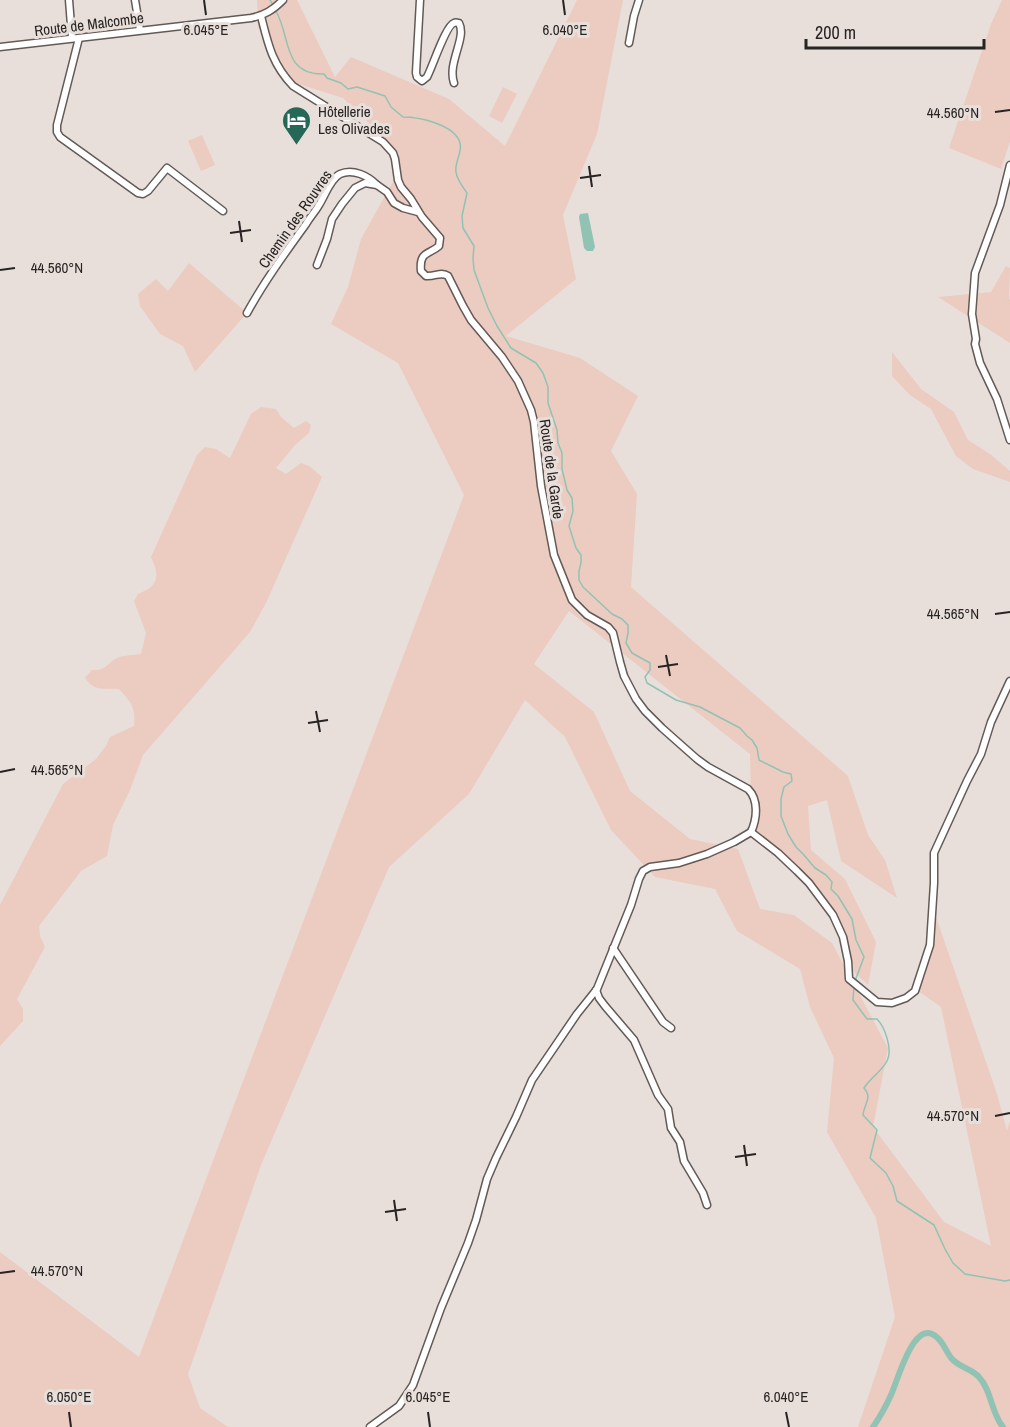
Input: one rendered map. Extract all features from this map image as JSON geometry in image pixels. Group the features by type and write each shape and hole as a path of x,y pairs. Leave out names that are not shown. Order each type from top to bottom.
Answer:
{"street":[{"path":"69,0 76,38 57,132 138,193 143,194 148,191 166,168 223,211"},
{"path":"135,0 140,30"},
{"name":"Route de Malcombe","path":"0,47 261,16 283,0"},
{"path":"420,0 417,77 422,81 428,77 446,33 455,22 459,23 462,30 452,71 454,83"},
{"path":"629,43 639,0"},
{"name":"Route de la Garde","path":"261,16 269,50 293,86 389,147 395,159 398,180 405,193 438,234 440,243 436,249 425,254 421,272 426,276 441,274 448,276 462,306 512,371 529,404 534,422 541,486 554,555 572,600 587,615 608,627 613,633 624,676 645,711 697,759 752,793 756,822 751,832"},
{"path":"1010,165 1000,205 975,273 972,314 975,345 980,363 997,399 1010,441"},
{"name":"Chemin des Rouvres","path":"247,313 261,287 319,206 337,175 346,172 359,173 370,178 377,185"},
{"path":"317,265 332,219 355,188 365,183 377,185 387,192 394,203 418,212"},
{"path":"370,1427 399,1406 412,1384 468,1243 496,1158 532,1080 596,990 643,871 650,867 679,863 707,854 751,832 809,883 833,915 843,937 850,981 877,1002 892,1003 906,998 915,991 930,945 934,853 981,754 991,722 1010,681"},
{"path":"613,948 663,1022 671,1029"},
{"path":"596,990 605,1006 634,1040 658,1095 668,1109 671,1128 680,1142 684,1161 703,1193 707,1205"}],"shaded area":[{"path":"257,0 297,0 335,77 351,57 449,99 505,146 577,0 623,0 597,134 563,215 576,279 506,336 580,358 638,396 611,451 637,494 631,587 848,776 868,835 885,860 897,898 841,861 827,800 808,806 811,850 845,879 876,942 868,985 850,968 836,928 802,878 752,838 750,754 569,611 534,664 594,712 630,791 690,839 738,849 760,909 794,915 832,943 888,1048 873,1127 944,1222 991,1246 941,1007 917,990 934,911 997,1094 1007,1131 1010,1121 1010,1427 858,1427 895,1317 876,1218 827,1132 834,1058 810,1007 800,969 737,931 715,889 655,877 611,830 565,737 525,700 469,794 389,867 261,1165 188,1374 200,1408 228,1427 0,1427 0,1252 139,1357 464,495 398,363 331,324 348,287 361,239 395,178 399,153 343,98 286,80 258,27"},
{"path":"1002,0 1010,0 1010,141 1001,169 949,148 991,24"},
{"path":"503,87 517,94 502,123 489,116"},
{"path":"202,135 215,165 201,171 188,141"},
{"path":"588,213 595,247 593,251 587,251 584,248 579,217 580,214"},
{"path":"189,263 247,313 195,372 183,346 160,334 140,306 138,294 156,279 168,291"},
{"path":"1006,266 1010,268 1010,343 938,297 991,292"},
{"path":"892,352 921,389 954,412 968,440 990,454 1010,471 1010,482 973,469 956,456 931,409 910,395 892,376"},
{"path":"261,407 276,409 281,417 294,428 306,421 311,425 309,433 295,445 276,468 286,474 301,463 309,466 322,477 266,603 250,632 143,755 130,790 113,825 107,856 81,871 39,926 45,947 17,999 23,1009 23,1021 0,1046 0,905 63,784 96,759 110,737 134,726 132,706 119,689 96,687 85,678 92,670 104,668 117,658 141,654 146,633 134,601 138,594 150,588 156,580 156,570 151,557 197,455 205,447 216,449 230,458 251,414"}],"waterway":[{"path":"270,0 274,7"},
{"path":"276,11 290,53 301,68 310,73 324,74 327,78 341,83 348,89 357,87 385,96 391,107 403,117 426,120 442,126 455,134 459,140 456,172 467,193 462,216 463,228 474,246 474,270 497,326 511,348 536,363 548,387 548,403 562,453 562,469 567,490 572,498 573,511 569,526 576,548 581,555 579,580 583,587 612,614 628,625 626,643 632,653 650,663 650,670 645,677 647,683 676,700 700,707 740,728 757,748 759,760 791,774 792,781 784,787 781,799 781,816 796,847 815,868 832,882 831,889 852,919 856,940 864,957 855,981"},
{"path":"854,986 853,1000 867,1019 877,1019 889,1045 887,1061 864,1088 868,1098 863,1115 877,1130 870,1158 886,1173 897,1201 934,1225 953,1263 965,1274 1010,1280"},
{"path":"873,1427 889,1399 906,1356 918,1338 925,1334 935,1336 955,1362 979,1377 987,1389 1003,1427"}],"place":[{"name":"Hôtellerie Les Olivades","path":"297,146"}]}
